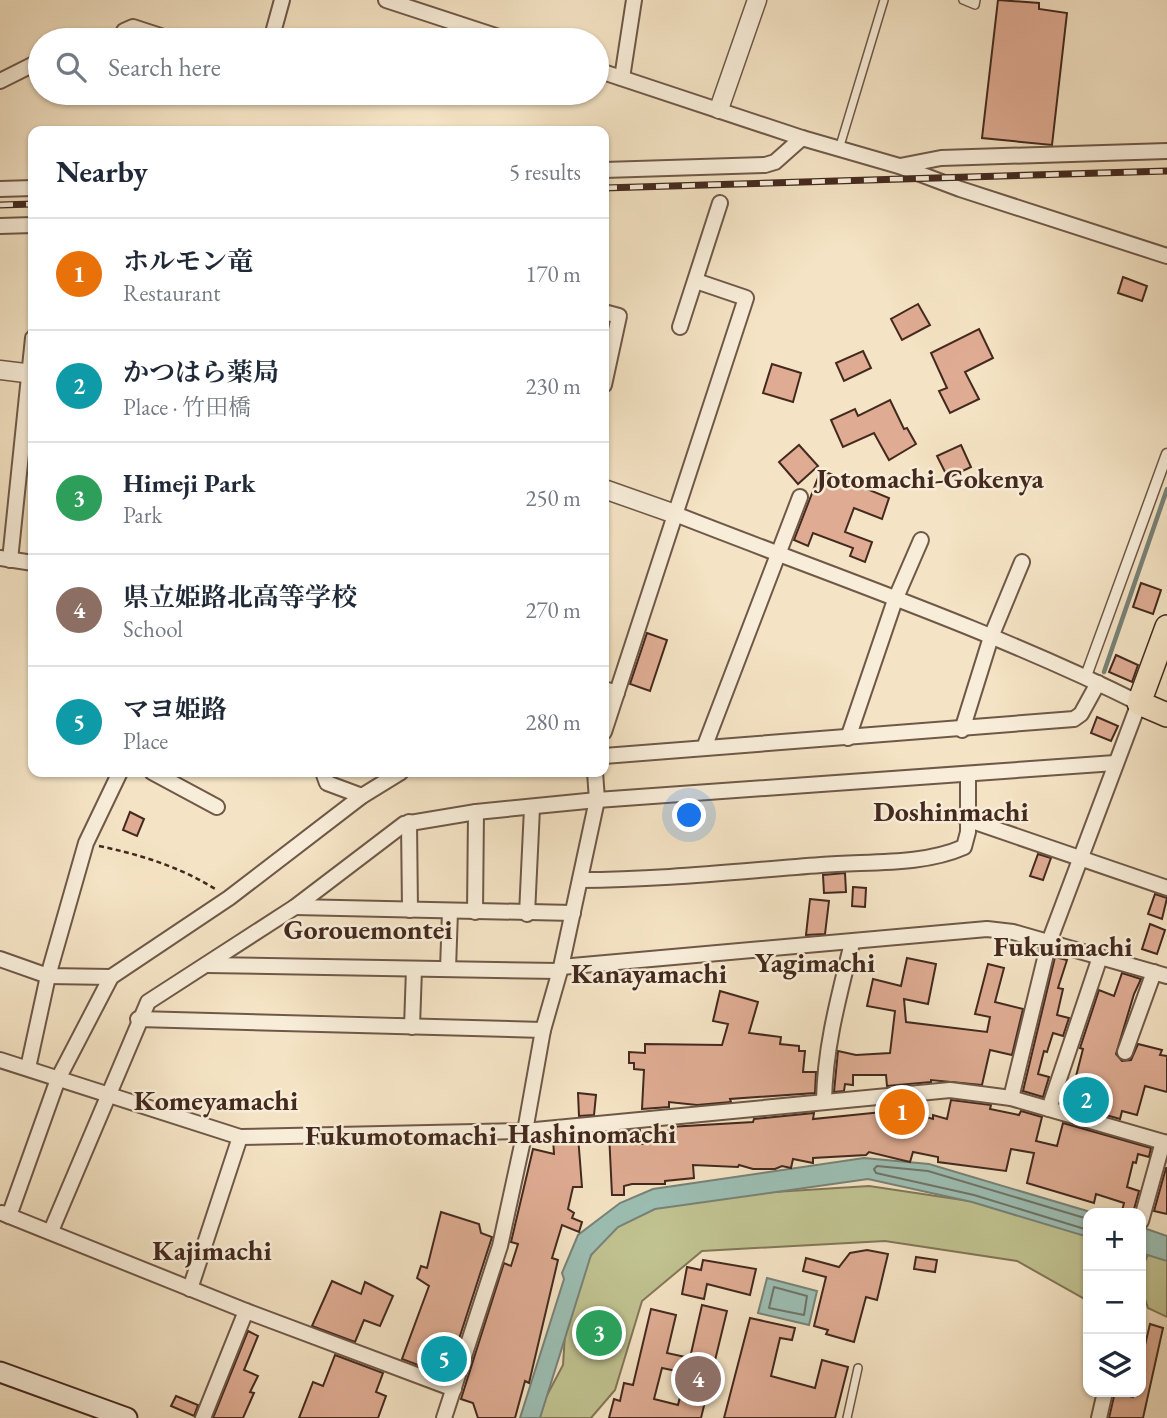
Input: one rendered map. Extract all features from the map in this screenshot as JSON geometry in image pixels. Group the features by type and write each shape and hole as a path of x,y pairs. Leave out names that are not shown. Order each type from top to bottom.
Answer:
{"highway":[{"path":"1167,627 1139,703 1167,715"}],"main road":[{"path":"0,1372 127,1418"}],"street":[{"path":"274,28 282,0"},
{"path":"386,0 471,28"},
{"path":"622,78 634,0"},
{"path":"719,109 757,0"},
{"path":"0,81 28,67"},
{"path":"609,74 802,138 899,166 960,189 1167,256"},
{"path":"609,170 765,165 775,162 802,138"},
{"path":"899,166 941,158 1167,152"},
{"path":"0,189 28,188"},
{"path":"680,327 720,204"},
{"path":"0,226 28,225"},
{"path":"610,691 676,514 746,298 696,281"},
{"path":"609,313 619,316 609,362"},
{"path":"0,370 28,374"},
{"path":"28,395 5,559 28,562"},
{"path":"609,756 962,730 1074,719 1092,679 1167,454"},
{"path":"609,491 676,514 991,637 1092,679 1139,703 1049,942 1011,1098"},
{"path":"704,748 800,497"},
{"path":"848,738 895,600 921,540"},
{"path":"962,730 991,637 1022,562"},
{"path":"51,1231 138,1019 148,1002 295,907 409,822 476,812 597,800 968,776 1115,763"},
{"path":"580,880 691,877 950,853 964,847 968,832 968,776"},
{"path":"27,1068 48,976 86,843 118,777"},
{"path":"161,777 217,807"},
{"path":"325,777 327,783 362,796"},
{"path":"393,777 362,796 229,898 111,977 58,1079 5,1214 246,1311 454,1389"},
{"path":"444,1418 500,1245 525,1131 543,1030 560,969 597,800 595,777"},
{"path":"527,914 532,808"},
{"path":"475,912 476,812"},
{"path":"966,819 1167,888"},
{"path":"409,822 410,910"},
{"path":"295,907 573,913"},
{"path":"448,969 450,911"},
{"path":"206,965 560,969 987,929 1013,932 1161,974 1125,1052"},
{"path":"824,1101 825,1066 834,1011 852,943"},
{"path":"1049,1109 1100,957"},
{"path":"0,959 48,976 111,977"},
{"path":"412,1027 414,969"},
{"path":"138,1019 543,1030"},
{"path":"2,1060 108,1097 240,1137 525,1131 950,1090 1011,1098 1165,1142 1144,1208"},
{"path":"190,1289 240,1137"},
{"path":"203,1418 246,1311"},
{"path":"1099,1418 1104,1397"}],"lane":[{"path":"839,149 884,0"},
{"path":"963,0 975,5 976,0"},
{"path":"847,1418 858,1368"}],"path":[{"path":"86,843 142,855 192,875 229,898"}],"green space":[{"path":"869,1186 1030,1210 1083,1228 1083,1298 1017,1261 885,1241 702,1251 642,1301 615,1390 591,1418 535,1418 563,1365 568,1290 613,1222 666,1199"},
{"path":"1151,1249 1167,1254 1167,1317 1148,1308 1147,1257"}],"water":[{"path":"864,1158 929,1164 1083,1210 1083,1235 972,1202 868,1179 655,1209 618,1227 591,1255 540,1418 520,1418 564,1279 562,1273 578,1235 620,1203 653,1189"},
{"path":"1146,1229 1167,1236 1167,1261 1146,1255"},
{"path":"767,1278 817,1291 809,1325 758,1313"}],"building":[{"path":"998,0 1039,3 1039,9 1067,13 1052,145 982,138"},
{"path":"1123,277 1147,286 1142,301 1118,293"},
{"path":"918,304 930,325 902,340 891,319"},
{"path":"979,329 993,358 965,372 979,399 950,413 939,391 947,388 931,353"},
{"path":"863,351 871,368 844,381 836,363"},
{"path":"772,364 801,373 793,402 763,393"},
{"path":"890,400 904,429 907,428 916,444 889,460 874,433 843,447 831,420 855,409 858,416"},
{"path":"799,445 818,466 798,484 779,462"},
{"path":"961,445 971,467 948,478 937,456"},
{"path":"821,470 889,498 882,519 854,508 845,532 872,542 865,562 850,556 853,548 813,533 808,546 794,540"},
{"path":"1141,583 1161,590 1153,614 1133,607"},
{"path":"647,633 667,640 650,691 630,684"},
{"path":"1116,655 1138,665 1132,682 1109,672"},
{"path":"1097,717 1118,726 1111,741 1091,733"},
{"path":"130,812 144,819 137,836 123,830"},
{"path":"1038,854 1051,858 1043,880 1030,876"},
{"path":"845,873 846,892 824,893 823,875"},
{"path":"853,887 866,888 865,907 852,906"},
{"path":"1155,894 1167,898 1162,919 1148,914"},
{"path":"810,899 829,901 825,934 806,935"},
{"path":"1150,924 1165,930 1157,954 1142,949"},
{"path":"1055,957 1067,960 1058,988 1063,989 1057,1015 1069,1018 1063,1036 1053,1033 1047,1052 1044,1051 1038,1074 1049,1077 1043,1097 1023,1091"},
{"path":"907,958 936,964 928,1004 904,999 906,1022 987,1032 990,1017 975,1014 988,964 1004,968 995,1002 1023,1009 1012,1055 990,1050 982,1085 931,1080 887,1086 886,1075 853,1075 853,1085 845,1084 844,1091 834,1092 838,1051 856,1055 890,1053 895,1011 867,1006 873,979 901,986"},
{"path":"1122,973 1141,979 1116,1054 1122,1061 1131,1060 1138,1044 1162,1050 1160,1055 1167,1056 1167,1092 1145,1086 1137,1115 1122,1111 1120,1119 1074,1106 1078,1090 1073,1088 1083,1049 1080,1048 1099,990 1114,996"},
{"path":"720,991 758,1002 749,1033 781,1037 780,1044 799,1046 799,1051 805,1051 803,1072 816,1072 815,1093 730,1099 731,1102 697,1105 669,1102 669,1107 642,1109 644,1070 634,1069 634,1063 629,1063 629,1052 645,1053 645,1044 722,1045 728,1024 713,1021"},
{"path":"578,1093 596,1095 594,1115 579,1116"},
{"path":"951,1100 991,1105 990,1109 1019,1115 1021,1111 1042,1117 1036,1141 1057,1146 1063,1123 1151,1148 1149,1157 1138,1154 1136,1163 1133,1162 1127,1187 1139,1191 1134,1208 1123,1208 1124,1203 1096,1194 1094,1203 1027,1183 1034,1153 1011,1149 1006,1171 938,1162 938,1157 913,1152 910,1162 869,1152 866,1155 813,1158 813,1163 793,1159 791,1168 782,1166 775,1169 753,1169 739,1165 693,1165 694,1178 665,1181 665,1184 632,1184 624,1186 624,1195 612,1195 609,1133 640,1130 641,1144 668,1144 669,1127 753,1122 754,1119 814,1113 813,1119 902,1110 933,1119 933,1115 947,1119"},
{"path":"578,1136 582,1187 573,1187 568,1209 574,1213 572,1218 582,1222 579,1232 562,1225 552,1258 558,1260 529,1383 525,1381 515,1418 478,1418 473,1403 461,1399 504,1263 511,1266 518,1244 511,1242 533,1149 554,1154 553,1138"},
{"path":"1167,1168 1167,1214 1154,1211"},
{"path":"441,1212 479,1224 481,1233 492,1237 447,1376 402,1359 429,1286 417,1278 421,1266 427,1268"},
{"path":"867,1250 888,1254 877,1300 866,1297 854,1342 826,1334 828,1330 814,1326 826,1277 803,1271 806,1258 839,1267 850,1253"},
{"path":"916,1257 937,1260 935,1272 914,1269"},
{"path":"703,1260 756,1269 750,1295 707,1284 704,1299 682,1294 687,1267 701,1270"},
{"path":"332,1281 361,1294 365,1282 393,1296 380,1326 364,1320 355,1342 312,1326"},
{"path":"702,1305 727,1311 701,1418 609,1418 614,1399 620,1401 624,1383 633,1385 651,1309 676,1315 667,1353 690,1358","holes":["662,1368 686,1373 678,1405 654,1399"]},
{"path":"750,1318 795,1328 792,1340 780,1338 771,1376 815,1388 822,1360 848,1367 835,1418 724,1418"},
{"path":"1150,1324 1163,1328 1143,1418 1109,1418 1114,1397 1146,1397 1146,1341"},
{"path":"248,1331 258,1336 244,1370 258,1376 250,1392 254,1393 243,1418 213,1418"},
{"path":"335,1355 383,1373 376,1392 386,1396 378,1418 299,1418 313,1382 323,1386"},
{"path":"176,1396 198,1405 194,1416 171,1406"}],"waterway":[{"path":"1104,672 1167,489"}],"railway":[{"path":"609,188 1167,171"},
{"path":"0,205 28,204"}],"place":[{"name":"かつはら薬局","path":"1086,1100"},
{"name":"ホルモン竜","path":"902,1112"},
{"name":"Himeji Park","path":"599,1333"},
{"name":"マヨ姫路","path":"444,1359"},
{"name":"県立姫路北高等学校","path":"698,1379"}],"district":[{"name":"Jotomachi-Gokenya","path":"930,478"},
{"name":"Doshinmachi","path":"951,811"},
{"name":"Gorouemontei","path":"368,929"},
{"name":"Fukuimachi","path":"1063,946"},
{"name":"Yagimachi","path":"815,962"},
{"name":"Kanayamachi","path":"649,973"},
{"name":"Komeyamachi","path":"216,1100"},
{"name":"Hashinomachi","path":"592,1133"},
{"name":"Fukumotomachi","path":"401,1135"},
{"name":"Kajimachi","path":"212,1250"}]}
